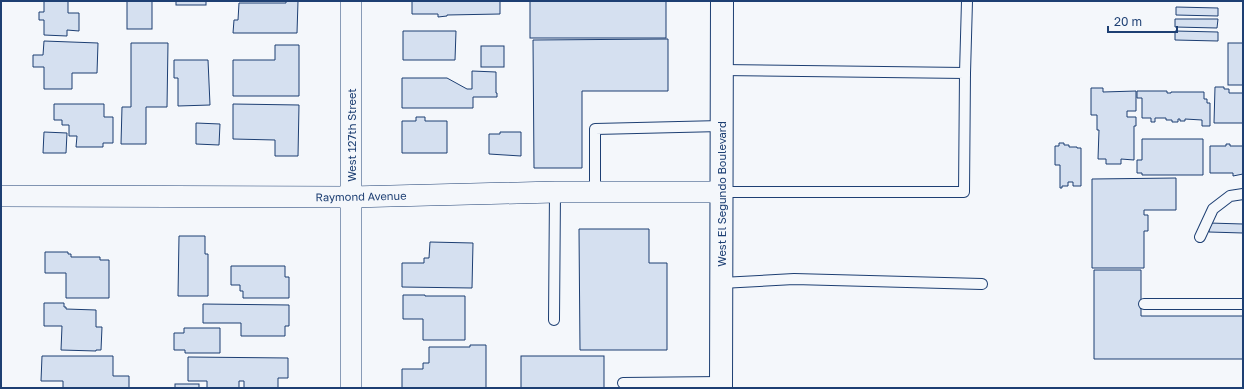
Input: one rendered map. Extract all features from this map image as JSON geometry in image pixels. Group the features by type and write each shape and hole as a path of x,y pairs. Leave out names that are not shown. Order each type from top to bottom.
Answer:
{"main road":[{"name":"West El Segundo Boulevard","path":"721,385 722,1"}],"street":[{"name":"West 127th Street","path":"351,388 352,1"},
{"name":"Raymond Avenue","path":"1,196 351,197 555,192 722,192"}],"lane":[{"path":"722,192 964,192 967,1"},
{"path":"722,70 965,72"},
{"path":"595,192 595,129 722,126"},
{"path":"554,320 555,192"},
{"path":"1200,236 1213,209 1230,196 1243,194"},
{"path":"721,283 794,279 982,284"},
{"path":"1144,304 1243,304"},
{"path":"623,383 721,385"}],"building":[{"path":"44,1 68,1 68,13 79,13 79,31 67,30 67,36 44,35 44,20 39,20 39,12 44,12"},
{"path":"127,1 152,1 152,29 127,29"},
{"path":"176,1 206,1 206,5 176,5"},
{"path":"286,1 298,1 297,33 233,33 234,20 238,20 239,3 286,3"},
{"path":"412,1 500,1 500,14 447,15 438,17 438,14 412,14"},
{"path":"530,1 666,1 666,38 530,38"},
{"path":"1176,7 1218,8 1218,16 1176,15"},
{"path":"1175,19 1218,19 1217,28 1175,27"},
{"path":"403,31 456,31 455,60 403,60"},
{"path":"1175,31 1218,32 1218,41 1175,40"},
{"path":"668,39 668,91 582,91 582,168 534,168 533,40"},
{"path":"44,41 98,43 97,73 72,73 72,89 44,89 44,67 33,67 33,55 43,55"},
{"path":"131,43 168,43 167,107 146,107 146,144 121,144 122,107 131,107"},
{"path":"1228,43 1243,43 1243,85 1228,85"},
{"path":"275,45 299,45 299,96 233,96 233,60 275,60"},
{"path":"481,46 504,46 504,67 481,67"},
{"path":"174,60 208,60 210,105 178,106 178,78 174,78"},
{"path":"472,71 496,72 497,97 473,97 473,108 402,108 402,78 447,78 467,89 472,89"},
{"path":"1215,87 1224,87 1224,89 1229,89 1229,93 1243,93 1243,123 1214,123"},
{"path":"1091,88 1103,88 1103,92 1136,91 1136,111 1127,111 1127,117 1136,117 1136,126 1134,126 1134,160 1121,159 1121,164 1106,164 1106,159 1098,159 1099,130 1097,130 1097,115 1091,115"},
{"path":"1137,91 1167,91 1167,93 1204,92 1204,99 1207,99 1207,103 1210,103 1210,126 1202,126 1202,120 1185,119 1185,121 1180,121 1180,119 1178,119 1178,122 1172,122 1172,120 1166,120 1166,118 1155,118 1155,122 1151,122 1151,118 1142,118 1142,98 1137,98"},
{"path":"54,104 104,104 104,117 113,117 113,143 103,143 103,147 76,147 77,136 69,136 69,125 62,125 62,120 54,120"},
{"path":"233,104 299,105 298,156 275,156 275,140 233,139"},
{"path":"416,117 425,117 425,121 447,121 447,153 402,153 402,121 416,121"},
{"path":"196,123 220,124 219,145 196,144"},
{"path":"44,132 67,133 66,153 43,153"},
{"path":"500,132 521,132 521,156 489,154 489,134 500,134"},
{"path":"1142,139 1203,139 1203,175 1142,175 1142,173 1137,173 1137,160 1142,160"},
{"path":"1059,143 1069,145 1069,147 1081,148 1081,186 1073,186 1073,182 1068,182 1068,186 1062,186 1062,188 1060,188 1060,165 1055,165 1055,146 1059,146"},
{"path":"1226,144 1230,144 1230,146 1243,146 1243,174 1233,176 1233,173 1210,173 1210,146 1226,146"},
{"path":"1176,178 1176,210 1144,210 1144,215 1148,215 1148,231 1144,231 1144,268 1092,268 1092,179"},
{"path":"1209,223 1243,224 1243,233 1209,232"},
{"path":"579,229 649,229 649,263 667,263 667,350 580,350"},
{"path":"179,236 205,236 205,254 208,254 208,296 178,296"},
{"path":"430,242 473,243 472,288 402,287 402,263 424,263 424,258 429,258"},
{"path":"45,252 68,252 68,254 71,254 71,257 100,257 100,260 109,260 109,298 66,298 66,273 45,273"},
{"path":"231,266 285,266 285,277 289,277 289,298 243,298 243,291 240,291 240,285 231,285"},
{"path":"1094,270 1141,270 1141,316 1243,316 1243,359 1094,359"},
{"path":"403,295 465,296 465,340 423,340 423,319 403,319"},
{"path":"44,303 64,303 64,307 66,307 66,309 96,310 96,327 102,327 101,350 61,350 62,326 44,326"},
{"path":"203,304 289,305 289,326 285,326 285,336 241,336 241,323 203,323"},
{"path":"184,328 220,328 220,353 185,353 185,350 174,350 174,333 184,333"},
{"path":"470,345 486,345 486,388 402,388 402,369 423,369 423,363 429,363 429,347 470,347"},
{"path":"42,356 113,356 113,376 129,376 129,388 63,388 63,381 41,381"},
{"path":"521,356 604,356 604,388 521,388"},
{"path":"188,357 288,358 288,378 278,378 278,388 244,388 244,381 239,381 239,388 207,388 207,381 188,381"},
{"path":"175,384 199,384 199,388 175,388"}]}
